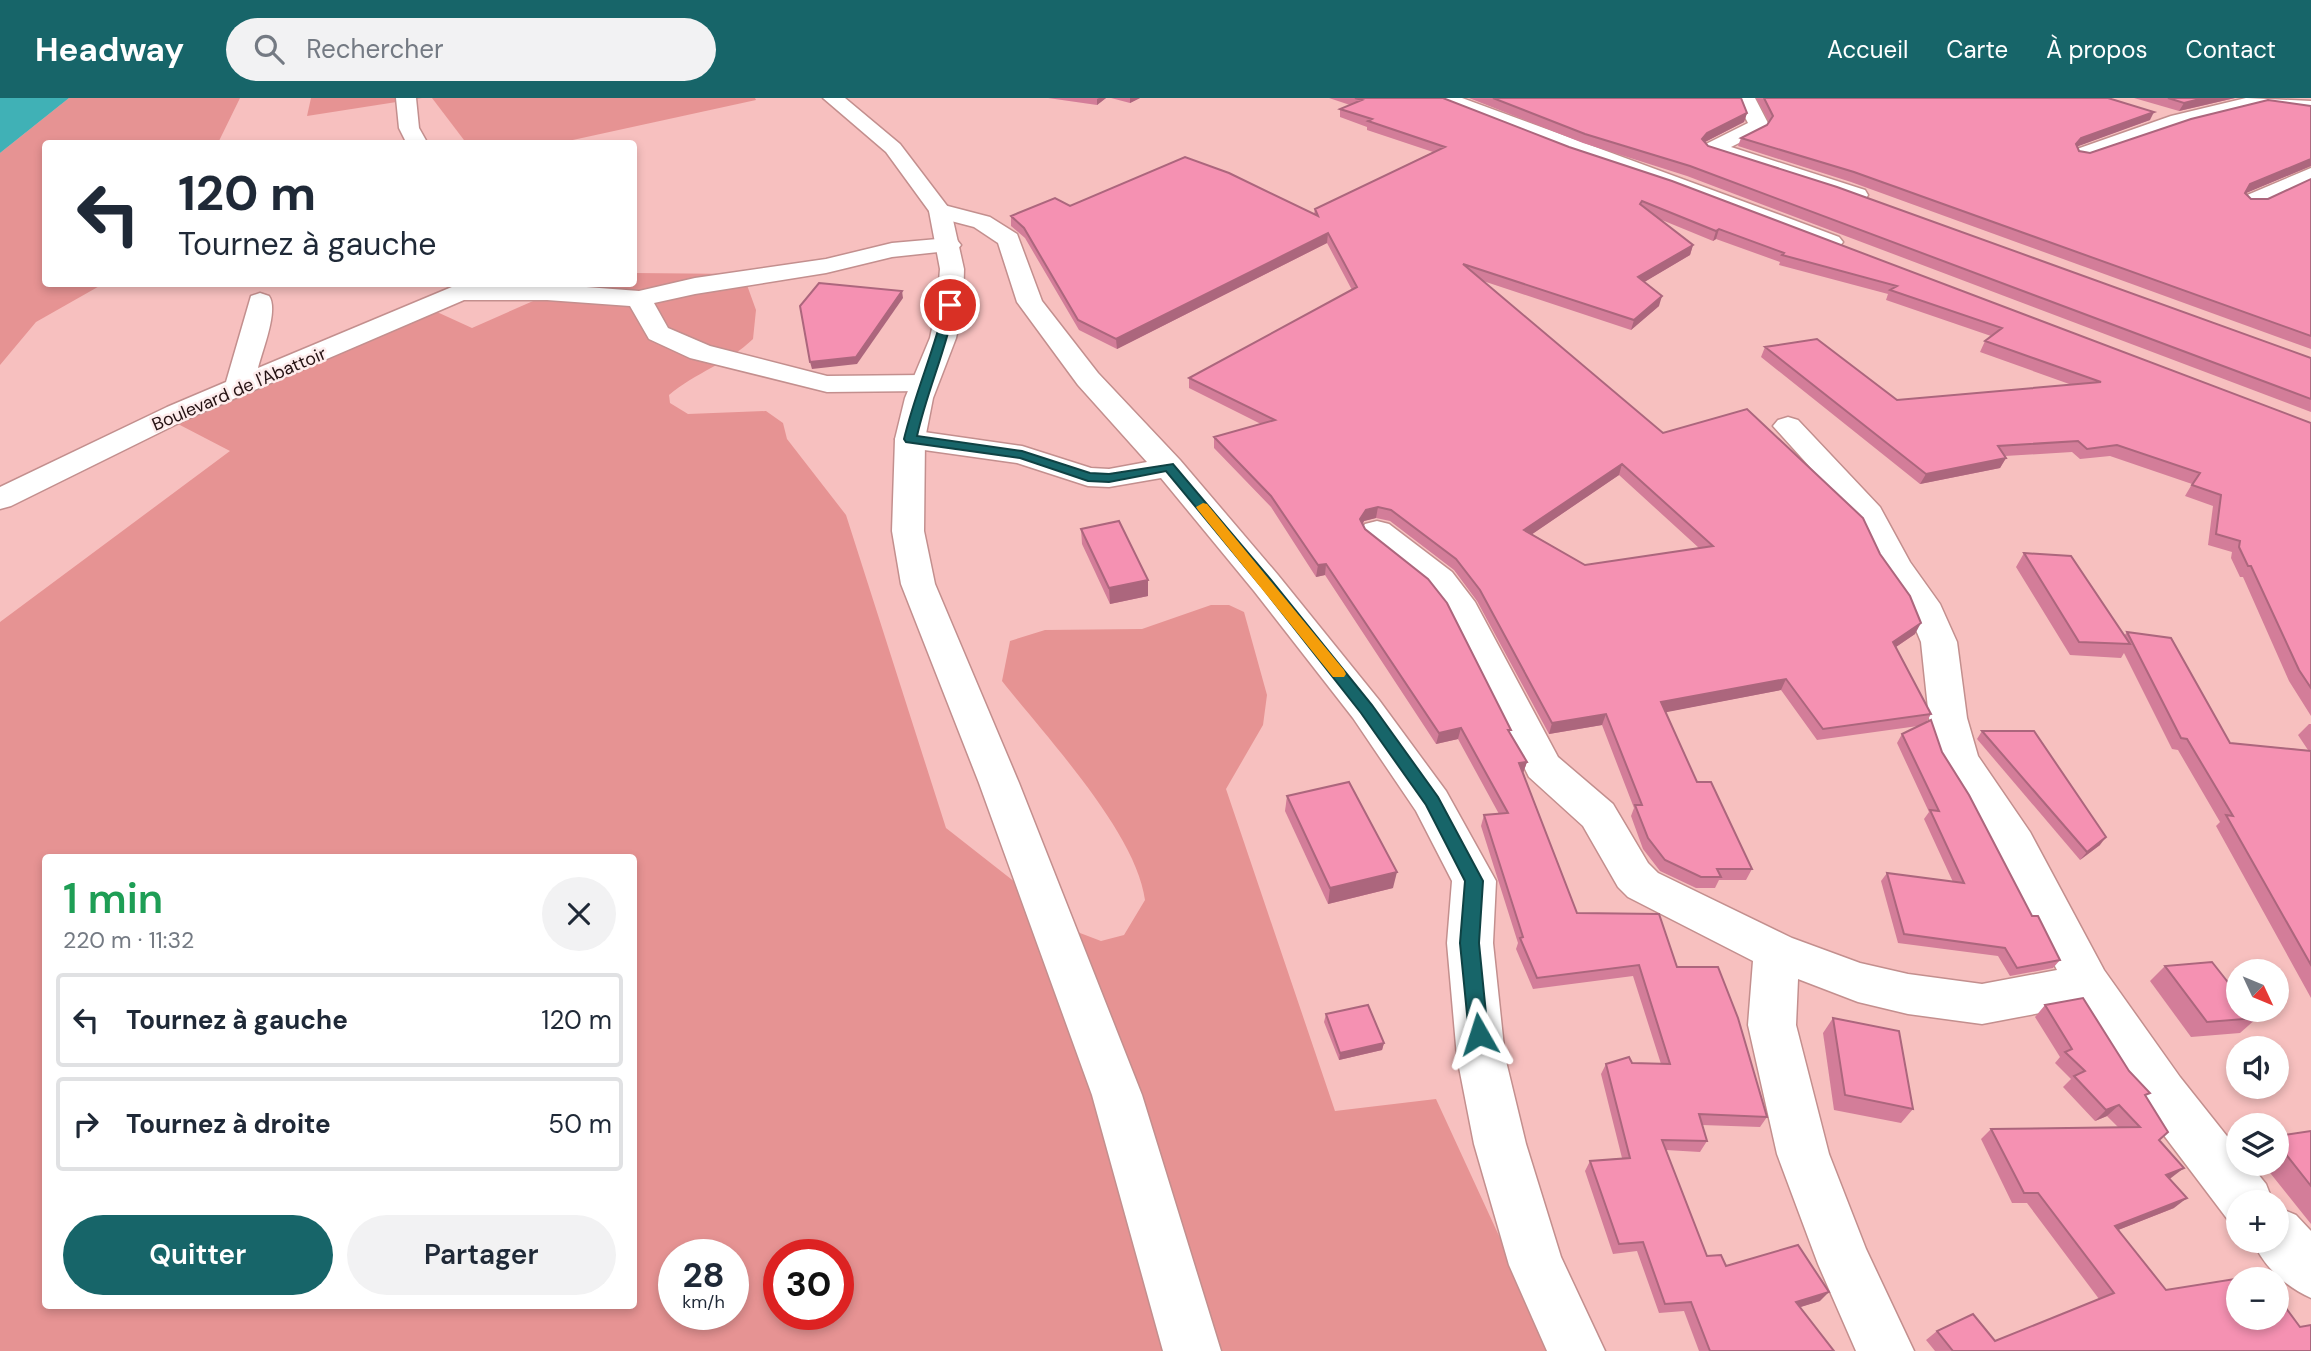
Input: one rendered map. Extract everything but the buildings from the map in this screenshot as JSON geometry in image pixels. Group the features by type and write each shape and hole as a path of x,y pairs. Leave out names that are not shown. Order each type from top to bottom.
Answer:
{"street":[{"path":"406,98 409,128 416,140"},
{"path":"833,98 893,148 945,228 952,269 950,305 943,338 924,383 910,439 908,531 918,584 999,783 1117,1095 1192,1351"},
{"path":"1444,98 1575,149 1678,183 1851,250"},
{"path":"1745,98 1756,114 1756,127 1713,148 1881,204"},
{"path":"2085,154 2178,120 2263,100 2274,99 2311,107"},
{"path":"2145,111 2178,120"},
{"path":"2253,201 2311,175"},
{"path":"471,288 639,299 695,286 826,266 892,250 945,228 982,222 1009,239 1030,302 1088,379 1169,467 1366,709 1432,802 1474,881 1470,943 1483,1069 1500,1144 1536,1265 1576,1351"},
{"name":"Boulevard de l'Abattoir","path":"0,499 177,413 471,288"},
{"path":"639,299 658,333 700,352 827,384 924,383"},
{"path":"238,388 260,312 260,301"},
{"path":"1787,426 1869,513 1894,564 1923,604 1938,642 1948,718 1959,759 2015,844 2088,984 2162,1093 2238,1190"},
{"path":"910,439 1022,455 1088,477 1109,478 1169,467"},
{"path":"1377,531 1440,580 1463,610 1543,767 1598,816 1633,875 1643,885 1776,951 1858,982 1908,994 1982,1004 2088,984"},
{"path":"1776,951 1772,1025 1802,1154 1845,1264 1885,1351"},
{"path":"2289,1247 2311,1270"}],"shaded area":[{"path":"69,98 240,98 219,140 42,140 42,287 98,287 36,322 0,365 0,153"},
{"path":"311,98 422,98 307,116"},
{"path":"432,98 756,100 573,140 464,140"},
{"path":"637,273 743,274 756,310 753,339 733,355 669,395 670,403 688,414 766,411 783,423 787,439 846,515 946,828 1080,933 1101,941 1124,935 1145,900 1138,873 1125,845 1087,786 1002,681 1010,641 1045,630 1142,629 1211,605 1229,605 1244,612 1267,695 1263,725 1226,789 1335,1111 1436,1099 1552,1351 0,1351 0,622 230,451 178,424 437,312 472,328 540,298 543,287 637,287"}],"water":[{"path":"0,98 69,98 0,153"}],"slow traffic":[{"path":"1203,507 1338,674"}],"route":[{"path":"950,305 943,338 919,398 910,439 1022,455 1088,477 1109,478 1169,467 1366,709 1432,802 1474,881 1470,943 1479,1034"}]}
